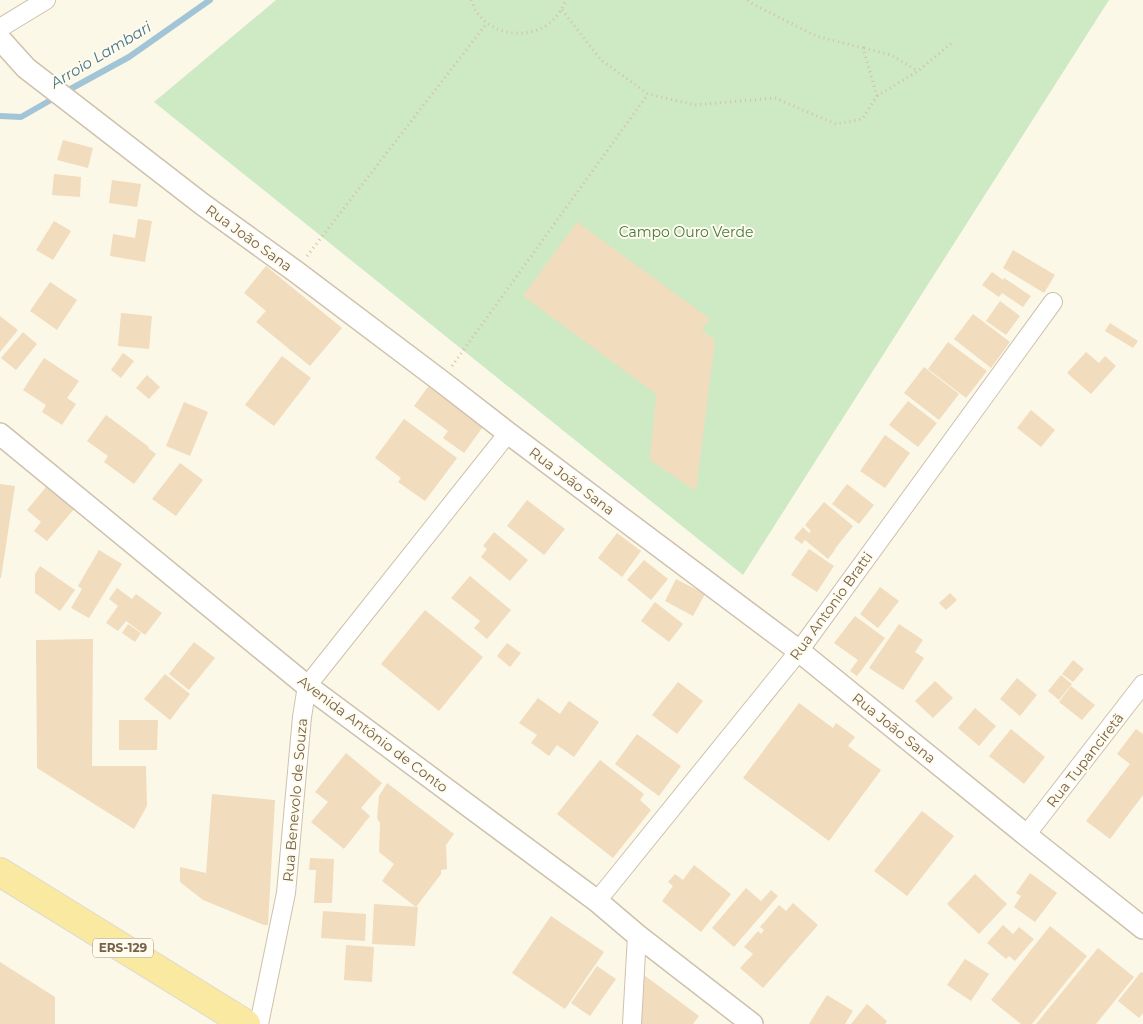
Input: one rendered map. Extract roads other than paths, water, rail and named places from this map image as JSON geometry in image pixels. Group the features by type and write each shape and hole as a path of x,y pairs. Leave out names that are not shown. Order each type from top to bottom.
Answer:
{"main road":[{"name":"ERS-129","path":"0,872 246,1024"}],"street":[{"path":"0,28 46,0"},
{"name":"Rua João Sana","path":"0,39 26,68 202,204 295,271 798,651 1143,928"},
{"name":"Rua Antonio Bratti","path":"597,901 798,651 1053,302"},
{"name":"Rua Benevolo de Souza","path":"259,1024 286,893 302,717 307,686 508,433"},
{"name":"Avenida Antônio de Conto","path":"0,434 307,686 597,901 637,935 752,1024"},
{"name":"Rua Tupanciretã","path":"1026,835 1143,684"},
{"path":"632,1024 637,935"}],"waterway":[{"name":"Arroio Lambari","path":"65,92 129,57 210,0"},
{"name":"Arroio Lambari","path":"0,116 21,117 56,97"}],"park label":[{"name":"Campo Ouro Verde","path":"686,232"}]}
